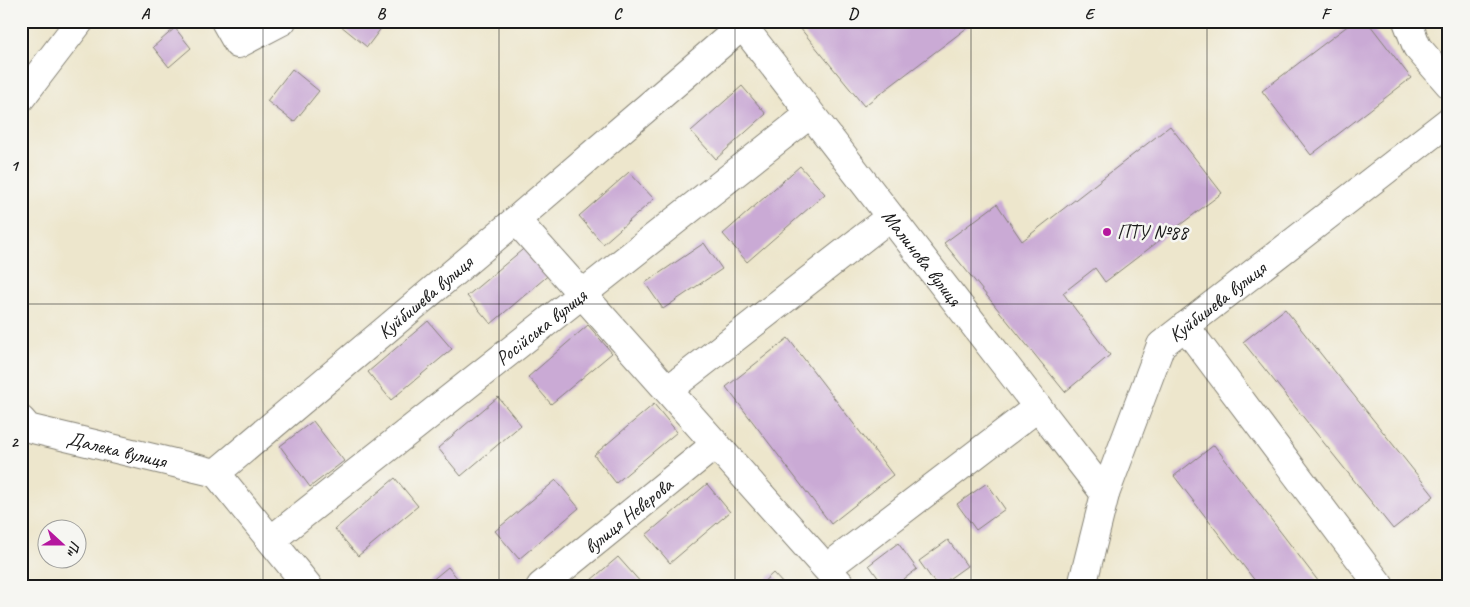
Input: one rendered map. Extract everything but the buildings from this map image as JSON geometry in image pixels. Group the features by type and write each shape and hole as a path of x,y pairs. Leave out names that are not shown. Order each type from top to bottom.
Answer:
{"street":[{"path":"21,98 80,21"},
{"path":"226,21 238,44 282,21"},
{"path":"1407,21 1417,47 1449,84"},
{"name":"Малинова вулиця","path":"740,24 1105,494"},
{"name":"Куйбишева вулиця","path":"216,473 516,220 740,24"},
{"name":"Російська вулиця","path":"271,540 810,114"},
{"name":"Куйбишева вулиця","path":"1082,586 1105,494 1161,344 1449,121"},
{"path":"668,390 890,217"},
{"path":"516,220 834,577 1038,407"},
{"path":"1184,326 1380,586"},
{"name":"Далека вулиця","path":"21,420 28,428 216,473"},
{"name":"вулиця Неверова","path":"541,586 716,444"},
{"path":"216,473 308,586"}],"place":[{"name":"ПТУ №88","path":"1107,232"}]}
